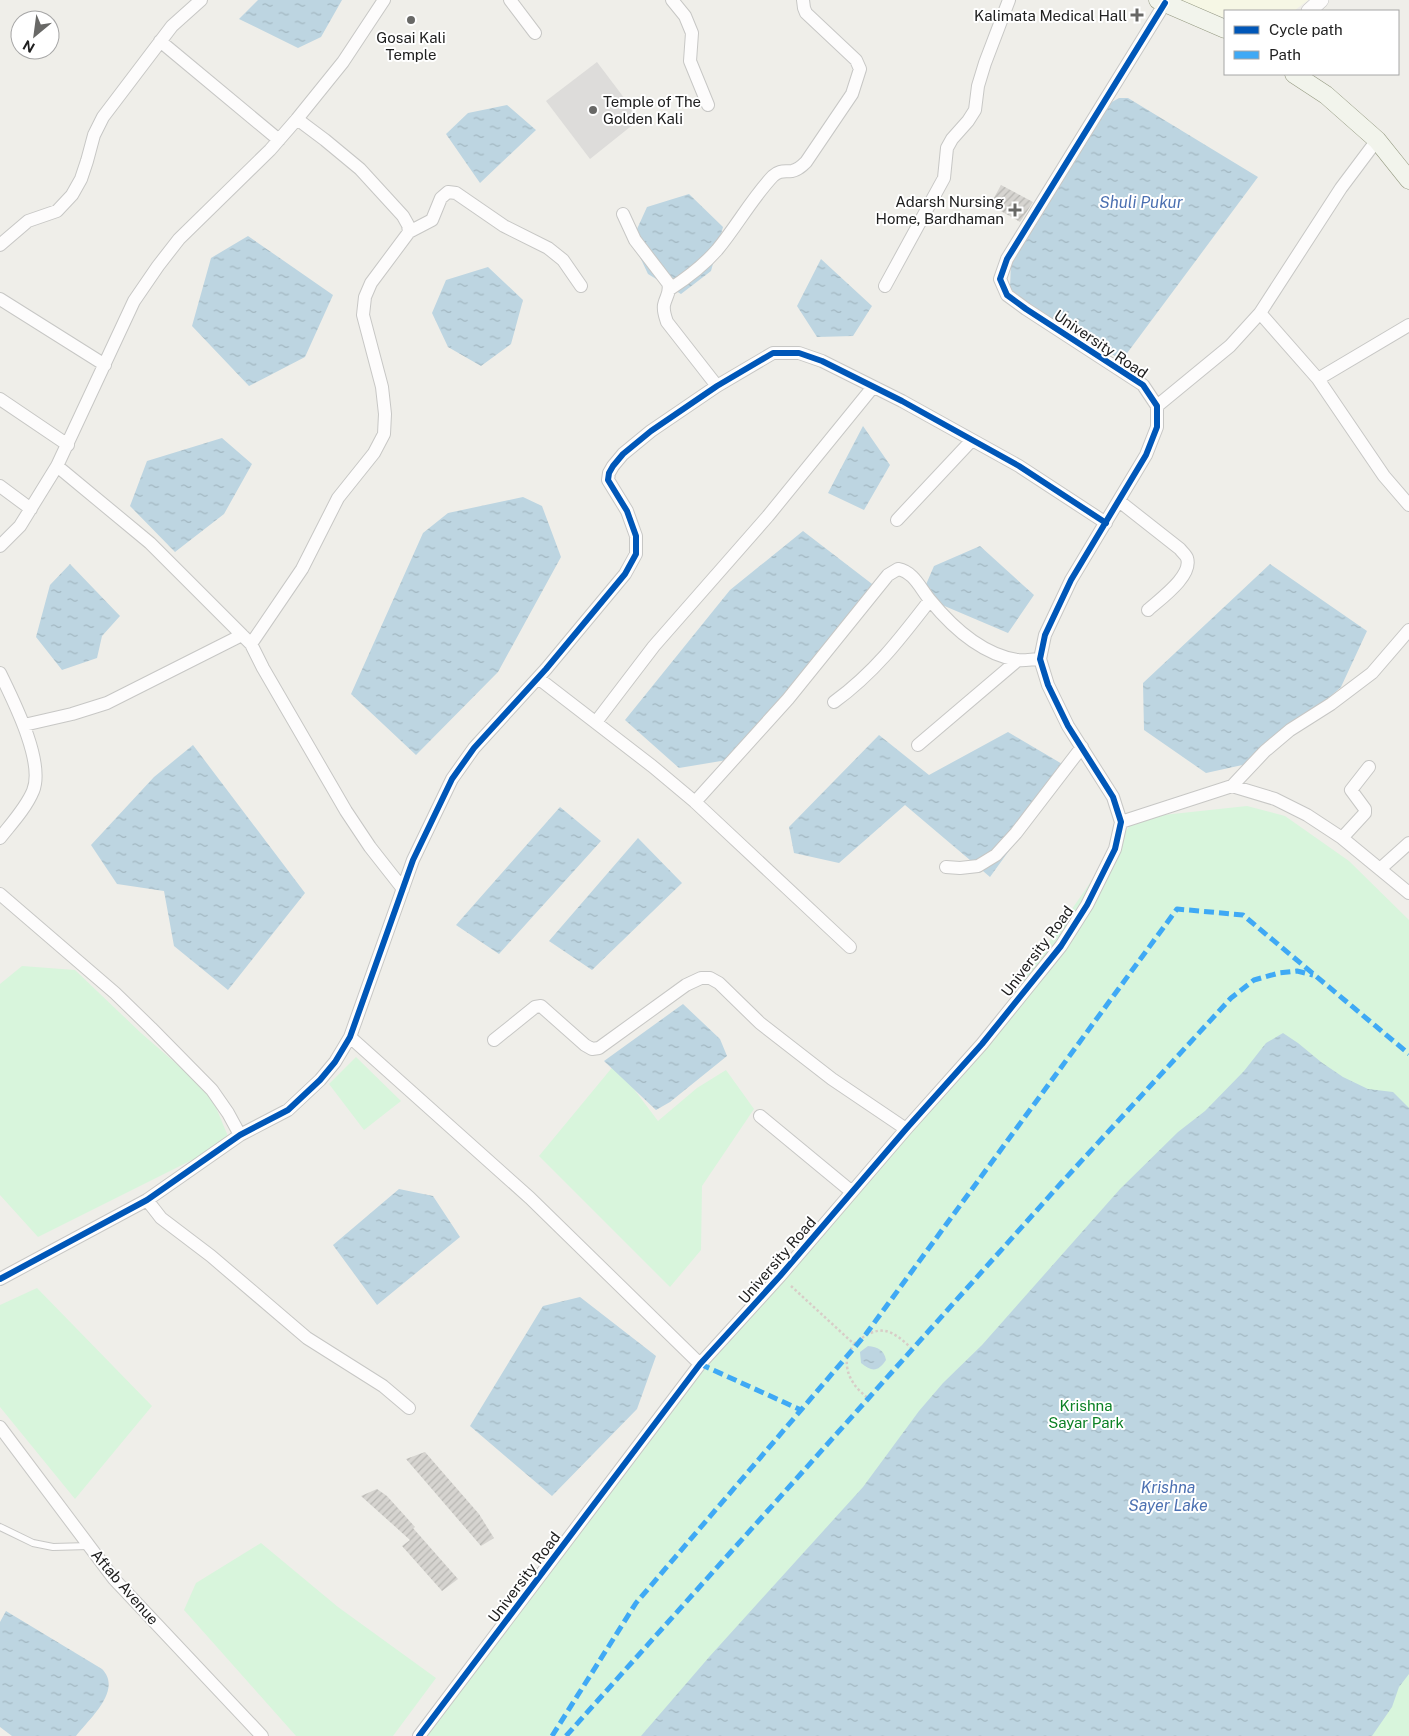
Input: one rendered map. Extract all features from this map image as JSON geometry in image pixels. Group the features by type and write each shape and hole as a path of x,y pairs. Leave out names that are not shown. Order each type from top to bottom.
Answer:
{"main road":[{"path":"1162,1 1224,30"},
{"path":"1296,75 1326,95 1377,140 1409,180"}],"street":[{"path":"0,245 28,221 57,210 72,195 81,179 94,135 103,117 172,26 201,0"},
{"path":"0,546 20,526 57,466 134,301 158,266 179,239 279,140 297,119 343,62 384,0"},
{"path":"510,0 535,33"},
{"path":"717,386 667,322 664,304 670,289 693,273 716,250 772,176 777,172 792,171 800,168 806,162 852,94 860,69 856,60 806,13 803,0"},
{"path":"885,286 944,178 948,148 952,139 975,110 978,86 1009,0"},
{"path":"1310,10 1320,0"},
{"name":"University Road","path":"1157,406 1143,385 1007,295 1000,279 1006,259 1162,1"},
{"path":"677,2 692,32 690,61 708,105"},
{"path":"160,42 279,140"},
{"path":"297,119 360,169 404,216 409,232"},
{"path":"1377,140 1341,188 1260,312 1230,346 1157,406 1157,427 1146,455 1071,580 1045,635 1040,659 1048,685 1068,726 1113,797 1121,822 1232,786 1265,751 1290,730 1331,704 1372,673 1409,630"},
{"path":"251,644 302,569 338,498 374,453 384,434 385,414 382,387 363,315 365,297 371,283 409,232 432,220 441,198 448,192 456,193 504,226 548,248 563,260 581,286"},
{"path":"623,214 635,240 670,289"},
{"path":"0,299 105,365"},
{"path":"1260,312 1318,379 1384,476 1409,505"},
{"path":"1318,379 1409,326"},
{"path":"0,1279 147,1200 240,1136 288,1110 306,1094 335,1062 350,1037 420,844 452,778 474,748 538,678 625,574 636,554 636,536 627,511 608,480 613,466 623,454 651,431 717,386 773,353 798,353 822,361 972,440 1019,466 1106,523"},
{"path":"596,722 654,646 768,516 873,387"},
{"path":"0,399 68,445"},
{"path":"897,520 972,440"},
{"path":"57,466 150,543 251,644 262,668 346,811 403,890"},
{"path":"0,486 31,509"},
{"path":"1119,501 1180,549 1187,558 1188,567 1182,578 1148,610"},
{"path":"695,802 788,699 888,575 898,569 907,571 956,628 980,647 1018,660 1040,659"},
{"path":"834,702 855,687 876,667 896,645 930,600"},
{"path":"24,725 72,714 107,703 242,635"},
{"path":"918,745 1018,660"},
{"path":"0,673 24,725 36,777 34,789 28,801 0,838"},
{"path":"538,678 695,802 850,947"},
{"path":"946,867 978,866 996,855 1016,833 1082,747"},
{"path":"1342,838 1365,813 1365,809 1350,790 1369,767"},
{"path":"1232,786 1275,799 1307,815 1342,838 1409,893"},
{"name":"University Road","path":"419,1736 700,1364 780,1276 906,1129 982,1044 1061,946 1087,904 1114,850 1121,822"},
{"path":"1380,869 1409,843"},
{"path":"0,894 115,993 151,1028 212,1090 240,1136"},
{"path":"494,1040 535,1007 541,1006 585,1045 592,1049 599,1048 686,985 701,978 710,978 719,983 760,1023 824,1073 906,1129"},
{"path":"350,1037 530,1198 700,1364"},
{"path":"760,1116 852,1192"},
{"path":"147,1200 161,1218 211,1256 307,1338 383,1386 409,1408"},
{"name":"Aftab Avenue","path":"0,1427 114,1579 262,1736"}],"lane":[{"path":"0,1527 33,1543 53,1547 74,1548 89,1546"}],"path":[{"path":"780,1276 854,1344"},
{"path":"869,1399 858,1391 850,1379 847,1357 854,1344 866,1334 886,1330 900,1337 913,1350"}],"shaded area":[{"path":"1180,0 1308,0 1295,10 1224,10 1224,18"},
{"name":"Temple of The Golden Kali","path":"597,62 640,119 590,159 546,101"}],"green space":[{"name":"Krishna Sayar Park","path":"1247,806 1285,816 1349,861 1409,920 1409,1736 419,1736 700,1364 966,1062 1135,818"},
{"path":"22,966 75,970 141,1033 210,1093 230,1141 38,1237 0,1195 0,984"},
{"path":"356,1057 401,1101 364,1130 329,1084"},
{"path":"615,1064 658,1121 697,1088 726,1070 754,1109 702,1186 701,1250 670,1287 539,1156"},
{"path":"37,1288 152,1406 75,1499 0,1407 0,1305"},
{"path":"261,1543 338,1607 436,1678 393,1736 296,1736 184,1610 196,1583"}],"water":[{"path":"258,0 342,0 321,37 298,48 239,19"},
{"name":"Shuli Pukur","path":"1119,98 1128,98 1258,177 1122,360 1019,300 1010,287 1011,262 1102,114 1112,102"},
{"path":"507,105 536,130 480,183 446,134 468,113"},
{"path":"689,194 723,227 711,271 681,294 648,274 632,240 647,207"},
{"path":"248,236 333,295 305,357 249,386 192,326 211,258"},
{"path":"821,259 872,306 853,336 817,337 797,306"},
{"path":"488,267 523,300 511,344 481,366 448,347 432,313 446,280"},
{"path":"863,426 890,465 864,510 828,493"},
{"path":"222,438 252,464 224,514 175,552 130,506 147,461"},
{"path":"523,497 542,506 561,557 498,672 416,755 351,694 423,533 448,513"},
{"path":"803,531 876,587 727,760 679,768 625,720 730,590"},
{"path":"980,546 1034,595 1008,633 921,596 934,566"},
{"path":"70,564 120,616 102,636 97,658 62,670 36,637 50,585"},
{"path":"1270,564 1367,631 1341,687 1256,762 1206,773 1144,730 1143,683"},
{"path":"1008,732 1069,768 990,877 905,805 839,863 794,853 789,827 879,735 929,775"},
{"path":"193,745 305,893 228,990 174,946 164,891 117,884 91,845 154,777"},
{"path":"560,807 601,841 499,954 456,925"},
{"path":"638,838 682,883 592,970 549,941"},
{"path":"683,1004 720,1039 727,1056 670,1102 656,1110 604,1061"},
{"name":"Krishna Sayer Lake","path":"1283,1033 1343,1077 1368,1089 1393,1092 1409,1108 1409,1674 1399,1687 1392,1707 1372,1736 641,1736 710,1656 863,1487 919,1411 943,1383 982,1345 1120,1189 1178,1132 1205,1111 1244,1071 1266,1043"},
{"path":"399,1189 433,1196 460,1237 377,1305 333,1245"},
{"path":"580,1297 656,1356 637,1409 552,1496 470,1426 543,1306"},
{"path":"868,1346 875,1347 884,1354 886,1360 877,1369 868,1368 861,1363 860,1352"},
{"path":"6,1611 102,1669 107,1677 109,1686 102,1704 76,1736 12,1736 0,1727 0,1622"}],"building":[{"path":"1001,185 1033,202 1020,222 990,205"},
{"path":"425,1452 479,1514 494,1538 481,1546 406,1459"},
{"path":"377,1489 387,1496 415,1527 413,1528 458,1579 442,1591 402,1546 410,1540 361,1496"}],"marked path":[{"path":"552,1736 636,1603 866,1334 1177,909 1243,915 1409,1054"},
{"path":"566,1736 1063,1181 1231,998 1254,980 1279,973 1297,971 1313,975"},
{"path":"700,1364 801,1410"}],"cycle path":[{"path":"419,1736 700,1364 780,1276 906,1129 982,1044 1061,946 1087,905 1115,849 1121,822 1113,797 1068,726 1048,685 1040,659 1045,635 1071,580 1146,455 1157,427 1157,406 1143,385 1007,295 1000,279 1007,259 1165,3"},
{"path":"0,1279 147,1200 240,1135 288,1110 320,1080 335,1062 350,1037 413,860 452,779 474,748 546,669 625,574 636,554 636,536 627,511 608,480 613,466 623,454 651,431 717,386 773,353 799,353 822,361 902,401 1019,466 1106,523"}],"place":[{"name":"Kalimata Medical Hall","path":"1137,15"},
{"name":"Gosai Kali Temple","path":"411,20"},
{"name":"Temple of The Golden Kali","path":"593,110"},
{"name":"Adarsh Nursing Home, Bardhaman","path":"1015,210"}]}
